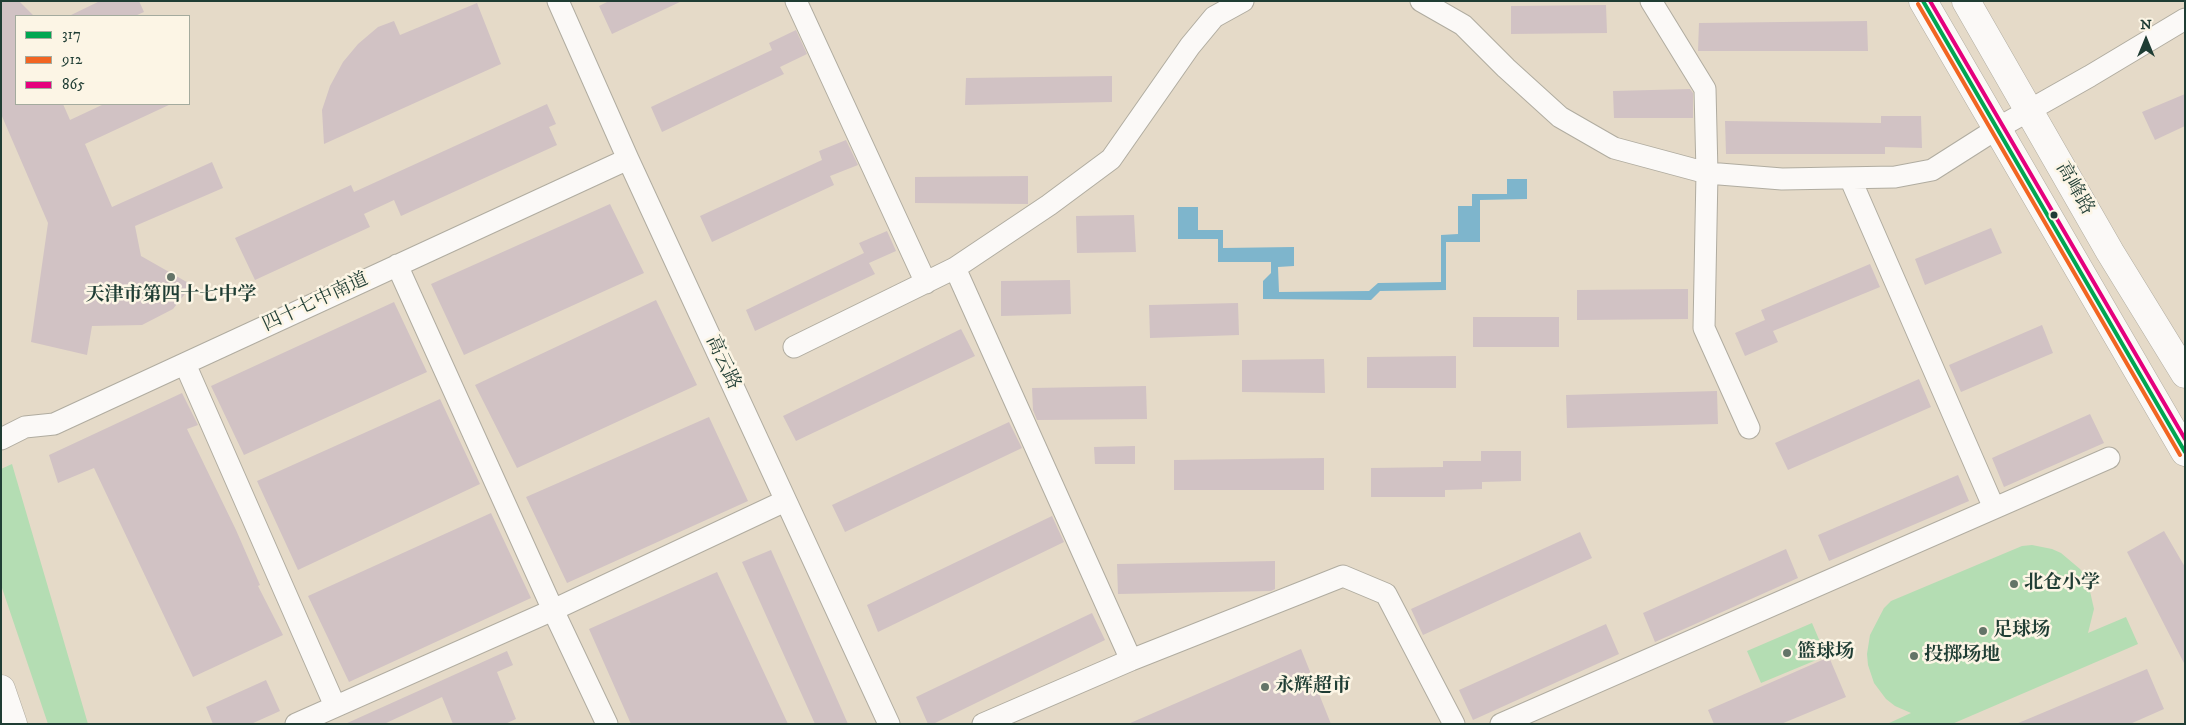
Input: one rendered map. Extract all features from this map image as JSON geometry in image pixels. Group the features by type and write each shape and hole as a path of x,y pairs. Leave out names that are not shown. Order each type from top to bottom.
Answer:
{"main road":[{"name":"高峰路","path":"1923,1 2185,452"},
{"name":"高峰路","path":"1966,1 2110,252 2185,374"},
{"path":"1,689 13,724"}],"street":[{"name":"高云路","path":"558,1 628,160 889,724"},
{"path":"796,1 926,283"},
{"path":"794,347 955,268 1049,205 1111,159 1190,46 1214,17 1243,1"},
{"path":"1421,1 1463,24 1506,68 1560,117 1614,148 1707,173 1782,179 1895,177 1932,170 1998,128 2185,19"},
{"path":"1651,1 1705,89 1707,173 1704,328 1749,428"},
{"name":"四十七中南道","path":"1,439 25,428 54,424 628,160"},
{"path":"1850,178 1994,508"},
{"path":"397,266 553,610 607,724"},
{"path":"955,268 1131,660"},
{"path":"185,364 335,706"},
{"path":"1501,724 2110,458"},
{"path":"296,724 553,610 785,501"},
{"path":"983,724 1131,660 1343,576 1386,594 1454,724"}],"green space":[{"path":"12,464 88,724 48,724 1,585 1,469"},
{"path":"2032,545 2061,553 2080,569 2087,578 2094,609 2088,633 2126,617 2138,644 1952,724 1887,724 1911,713 1895,706 1886,699 1874,683 1868,665 1867,654 1870,635 1884,608 1891,601 2022,546"},
{"name":"篮球场","path":"1812,623 1826,656 1761,683 1747,651"}],"water":[{"path":"1507,179 1527,179 1527,199 1480,200 1480,242 1446,242 1446,290 1380,291 1371,300 1263,299 1263,281 1271,273 1271,262 1218,262 1218,239 1178,239 1178,207 1198,207 1198,230 1223,230 1223,248 1294,247 1294,266 1278,267 1279,292 1369,291 1378,283 1441,282 1441,235 1458,234 1458,206 1472,206 1472,194 1507,194"}],"building":[{"path":"1,1 19,1 33,15 15,15 15,105 63,105 70,120 102,105 169,105 85,144 112,207 212,162 223,188 135,226 141,256 192,285 173,309 142,325 92,326 87,355 31,342 48,223 1,114"},
{"path":"100,1 139,1 144,12 137,15 71,15"},
{"path":"609,1 682,1 612,34 599,6"},
{"path":"477,3 501,64 324,144 322,110 330,86 343,62 358,44 378,27 394,21 400,35"},
{"path":"1606,5 1607,33 1511,34 1511,6"},
{"path":"1867,21 1868,51 1698,51 1699,23"},
{"path":"796,30 807,54 780,67 784,74 662,132 651,107 772,50 769,43"},
{"path":"1112,76 1112,102 965,105 966,78"},
{"path":"1690,89 1693,93 1693,118 1614,118 1613,91"},
{"path":"2185,94 2185,126 2155,140 2142,112"},
{"path":"547,104 556,124 549,127 557,145 401,216 394,200 364,214 370,227 255,280 235,238 351,185 354,192"},
{"path":"1881,116 1921,116 1922,148 1885,147 1885,154 1726,154 1725,121 1881,123"},
{"path":"846,140 858,165 830,176 834,185 712,242 700,216 822,160 819,151"},
{"path":"1028,176 1028,204 915,203 915,177"},
{"path":"610,204 644,273 464,355 431,284"},
{"path":"1134,215 1136,252 1077,253 1076,216"},
{"path":"1991,228 2002,253 1925,285 1915,259"},
{"path":"887,231 896,251 869,263 875,274 755,331 746,310 864,253 859,243"},
{"path":"1870,264 1880,287 1773,331 1778,342 1745,356 1735,333 1765,320 1761,310"},
{"path":"1070,280 1071,314 1001,316 1001,281"},
{"path":"1688,289 1688,319 1577,320 1577,290"},
{"path":"656,300 697,385 517,468 475,385"},
{"path":"394,302 427,372 244,455 211,386"},
{"path":"1238,303 1239,335 1150,338 1149,305"},
{"path":"1473,317 1559,317 1559,347 1473,347"},
{"path":"2042,325 2053,353 1961,392 1949,365"},
{"path":"961,329 975,356 796,441 783,416"},
{"path":"1456,356 1456,388 1367,388 1367,357"},
{"path":"1324,359 1325,393 1242,392 1242,360"},
{"path":"1919,379 1931,407 1788,470 1775,443"},
{"path":"1146,386 1147,419 1037,420 1033,410 1032,388"},
{"path":"1717,391 1718,424 1567,428 1566,395"},
{"path":"182,393 198,425 187,429 236,530 260,585 258,586 283,635 193,677 94,468 58,483 49,455"},
{"path":"440,399 480,484 298,570 257,481"},
{"path":"2090,414 2104,443 2004,487 1992,458"},
{"path":"709,417 748,501 567,583 526,497"},
{"path":"1009,422 1022,448 845,532 832,505"},
{"path":"1135,446 1135,464 1095,464 1094,447"},
{"path":"1481,451 1521,451 1521,481 1482,482 1482,489 1445,490 1445,497 1371,497 1371,468 1443,467 1443,461 1481,461"},
{"path":"1324,458 1324,490 1174,490 1174,460"},
{"path":"1958,475 1969,501 1829,561 1818,535"},
{"path":"491,513 531,598 349,682 308,596"},
{"path":"1052,516 1064,542 878,632 867,605"},
{"path":"2164,531 2185,567 2185,665 2127,552"},
{"path":"1580,532 1592,558 1423,635 1411,609"},
{"path":"1786,549 1798,578 1655,642 1643,613"},
{"path":"771,550 848,724 815,724 742,562"},
{"path":"1275,561 1275,589 1271,591 1118,594 1117,564"},
{"path":"717,572 788,724 631,724 589,629"},
{"path":"1092,613 1105,640 933,724 928,724 916,697"},
{"path":"1606,624 1619,654 1473,720 1459,690"},
{"name":"永辉超市","path":"1301,649 1331,724 1128,724"},
{"path":"507,651 513,665 497,672 516,719 505,724 453,724 442,697 384,724 345,724"},
{"path":"1829,657 1846,697 1781,724 1714,724 1708,710"},
{"path":"2147,669 2164,709 2130,724 2016,724"},
{"path":"266,680 280,711 251,724 213,724 206,707"}],"transit line":[{"name":"317","path":"1923,1 2185,452"},
{"name":"865","path":"1930,1 2185,439"},
{"name":"912","path":"1918,4 2180,455"}],"place":[{"name":"天津市第四十七中学","path":"171,277"},
{"name":"北仓小学","path":"2014,584"},
{"name":"足球场","path":"1983,631"},
{"name":"篮球场","path":"1787,653"},
{"name":"投掷场地","path":"1914,656"},
{"name":"永辉超市","path":"1265,687"}]}
